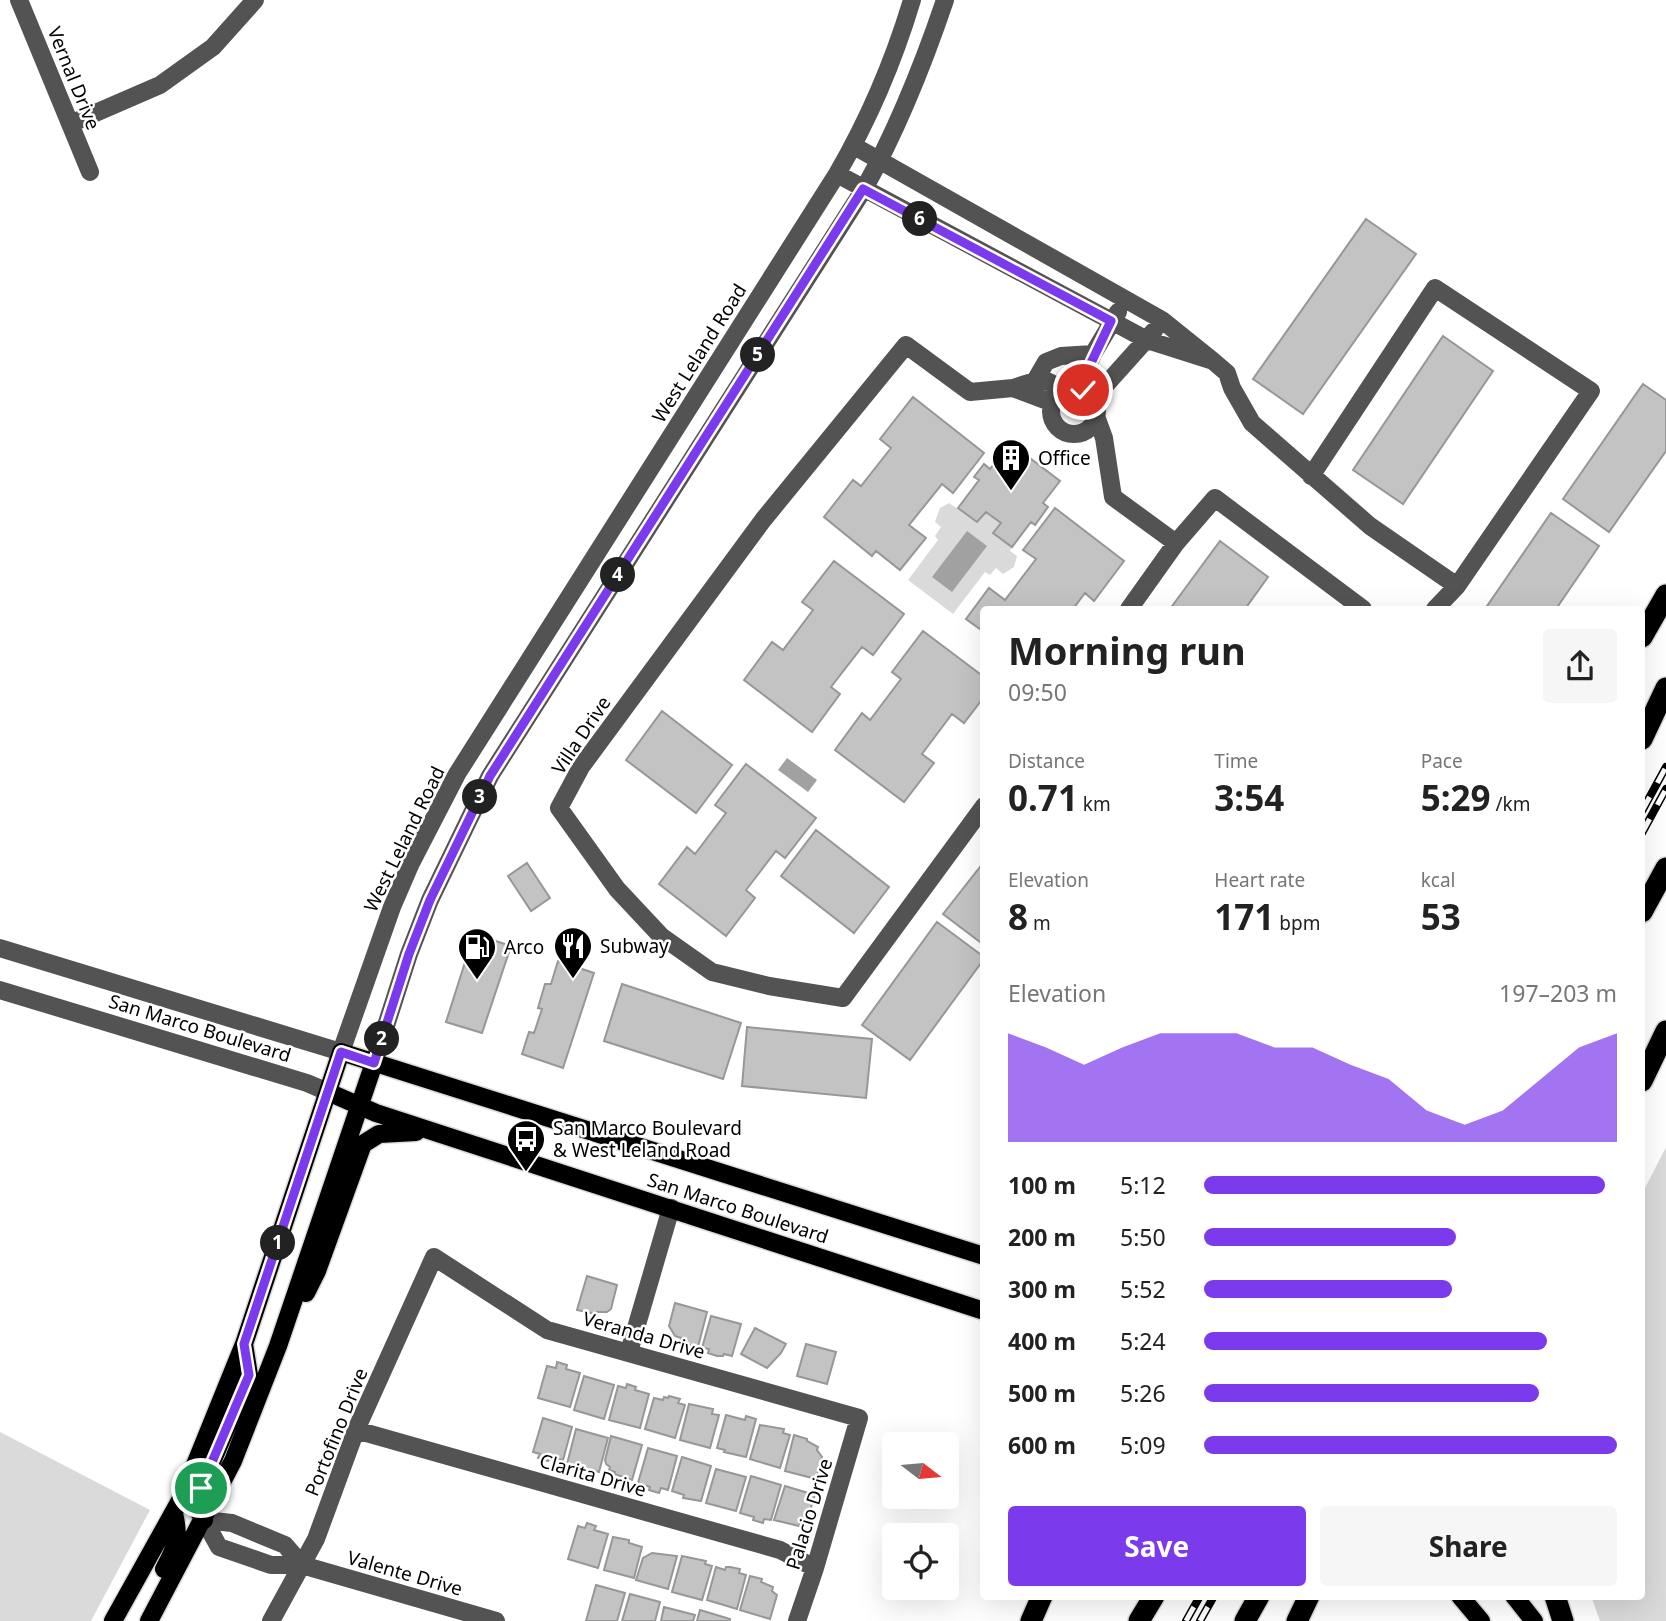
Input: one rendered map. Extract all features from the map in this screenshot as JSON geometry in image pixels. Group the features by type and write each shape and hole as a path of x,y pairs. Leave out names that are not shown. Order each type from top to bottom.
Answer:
{"highway":[{"path":"1645,632 1666,595"},
{"path":"1645,733 1666,688"},
{"path":"1645,906 1666,868"},
{"path":"1645,1075 1666,1031"},
{"path":"1031,1621 1040,1600"},
{"path":"1130,1621 1140,1600"},
{"path":"1139,1621 1152,1600"},
{"path":"1245,1621 1257,1600"},
{"path":"1297,1621 1307,1600"},
{"path":"1556,1600 1563,1621"}],"main road":[{"name":"San Marco Boulevard","path":"341,1052 980,1255"},
{"name":"West Leland Road","path":"113,1621 174,1513 244,1344 341,1052"},
{"path":"149,1621 233,1461 278,1346 374,1063"},
{"name":"San Marco Boulevard","path":"328,1092 360,1106 440,1133 980,1310"},
{"path":"278,1346 317,1271 363,1144 379,1134 389,1132 440,1133"},
{"path":"204,1520 196,1507 201,1488 249,1375 244,1344"},
{"path":"136,1621 173,1553 178,1534 174,1513"},
{"path":"1463,1600 1481,1621"},
{"path":"1517,1600 1534,1621"}],"street":[{"name":"Vernal Drive","path":"19,0 90,172"},
{"path":"70,124 160,85 213,47 255,0"},
{"name":"West Leland Road","path":"341,1052 392,906 457,774 837,174 853,146 899,44 912,0"},
{"path":"374,1063 409,954 430,900 490,776 863,189 880,160 921,69 945,0"},
{"path":"853,146 1162,320 1227,373 1232,388 1252,423 1370,526 1457,586"},
{"path":"837,174 1147,340 1213,361"},
{"path":"1311,476 1435,288 1591,391 1457,586 1438,606"},
{"path":"1077,399 1093,354 1126,300"},
{"path":"1077,399 1147,340 1162,320"},
{"name":"Villa Drive","path":"980,811 843,998 769,986 712,972 661,936 617,889 559,808 581,767 763,520 906,345 970,392 1013,388 1035,381"},
{"path":"1035,381 1046,362 1061,356 1093,354"},
{"path":"1035,381 1047,381 1077,399 1104,438 1113,497 1176,543"},
{"name":"Villa Drive","path":"1013,388 1077,399"},
{"path":"1131,606 1176,543 1215,498 1359,606"},
{"name":"San Marco Boulevard","path":"0,948 341,1052"},
{"name":"San Marco Boulevard","path":"0,990 307,1083 328,1092"},
{"path":"629,1352 671,1208"},
{"name":"Veranda Drive","path":"435,1257 547,1330 859,1418"},
{"name":"Portofino Drive","path":"271,1621 316,1539 356,1430 435,1257"},
{"name":"Palacio Drive","path":"797,1621 859,1418"},
{"name":"Clarita Drive","path":"356,1430 780,1550 815,1568"},
{"name":"Valente Drive","path":"204,1520 219,1547 271,1565 302,1565 496,1621"},
{"name":"Valente Drive","path":"204,1520 232,1523 285,1545 302,1565"}],"shaded area":[{"path":"949,503 977,522 986,512 1001,523 993,533 1012,547 1010,551 1017,556 1014,567 1003,574 996,568 990,575 985,572 953,614 908,580 938,540 935,536 941,527 935,522 940,508"},
{"path":"967,531 987,546 952,592 932,577"},
{"path":"787,758 817,780 808,792 778,770"},
{"path":"1666,1147 1666,1621 1600,1621 1592,1600 1645,1600 1645,1188"},
{"path":"0,1432 150,1510 91,1621 0,1621"}],"building":[{"path":"1366,219 1416,254 1303,414 1253,379"},
{"path":"1443,336 1493,371 1403,504 1353,470"},
{"path":"1643,384 1666,400 1666,451 1609,532 1563,499"},
{"path":"913,397 984,453 953,493 942,484 909,525 926,538 900,570 876,551 872,556 824,517 853,480 861,486 891,448 880,439"},
{"name":"Office","path":"1010,443 1060,481 1043,503 1048,507 1035,525 1031,522 1012,547 993,533 1001,523 986,512 977,522 958,508 979,480 974,477 984,464 990,469"},
{"path":"1055,508 1124,561 1094,601 1085,593 1075,606 980,606 980,629 966,619 989,588 1005,600 1036,559 1023,550"},
{"path":"1551,513 1599,546 1558,606 1487,606"},
{"path":"1220,541 1268,577 1247,606 1172,606"},
{"path":"834,561 904,614 873,655 862,647 831,687 840,694 812,732 744,680 772,642 783,650 813,610 802,602"},
{"path":"923,631 980,674 980,702 964,723 952,714 922,754 934,763 904,802 835,750 862,713 870,720 901,679 892,672"},
{"path":"662,711 732,765 696,813 626,760"},
{"path":"746,764 816,818 785,858 776,851 746,890 755,898 726,936 659,884 687,847 695,854 726,813 715,805"},
{"path":"816,830 889,887 854,933 781,876"},
{"path":"527,863 550,898 531,911 508,876"},
{"path":"980,867 980,942 943,914"},
{"path":"937,922 980,954 980,964 910,1060 862,1025"},
{"path":"474,934 511,946 482,1033 446,1022"},
{"path":"558,961 594,973 563,1068 522,1054 529,1032 534,1033 542,1009 538,1008 545,984 551,984"},
{"path":"622,984 741,1023 723,1079 604,1041"},
{"path":"747,1027 872,1039 866,1098 742,1086"},
{"path":"587,1276 617,1285 611,1309 607,1312 596,1314 577,1310"},
{"path":"675,1303 707,1312 698,1347 680,1341 681,1338 675,1336 669,1326"},
{"path":"711,1316 741,1324 732,1356 717,1356 708,1353 709,1349 702,1348"},
{"path":"755,1328 786,1344 767,1368 741,1354"},
{"path":"806,1344 836,1352 827,1384 797,1376"},
{"path":"557,1362 567,1365 566,1369 580,1373 570,1407 538,1398 547,1366 556,1368"},
{"path":"584,1376 614,1385 604,1419 574,1410"},
{"path":"627,1384 636,1387 635,1390 649,1394 640,1428 609,1420 618,1386 626,1388"},
{"path":"669,1396 680,1399 678,1403 685,1405 675,1438 645,1429 654,1398 663,1400"},
{"path":"689,1404 713,1409 712,1414 719,1415 710,1448 680,1440"},
{"path":"726,1415 745,1420 746,1416 756,1419 746,1457 717,1448"},
{"path":"543,1418 572,1427 563,1460 554,1458 554,1461 548,1461 538,1458 540,1454 533,1452"},
{"path":"760,1425 784,1429 783,1433 790,1435 780,1468 750,1459"},
{"path":"576,1429 608,1438 599,1472 567,1464"},
{"path":"794,1435 807,1439 818,1447 822,1457 816,1479 785,1471"},
{"path":"611,1436 642,1445 632,1480 614,1474 606,1464"},
{"path":"648,1448 677,1456 668,1490 661,1488 659,1493 638,1483"},
{"path":"682,1457 711,1466 701,1501 683,1498 684,1495 672,1491"},
{"path":"716,1469 746,1477 736,1511 706,1503"},
{"path":"751,1476 781,1485 771,1520 764,1519 763,1523 740,1513"},
{"path":"785,1486 815,1495 806,1523 801,1521 799,1526 774,1520"},
{"path":"587,1523 596,1526 594,1530 608,1534 598,1568 568,1559 578,1526 585,1528"},
{"path":"613,1537 629,1540 629,1543 642,1547 634,1578 604,1570"},
{"path":"652,1553 677,1556 668,1589 636,1580 643,1558"},
{"path":"682,1556 706,1561 705,1564 712,1566 702,1600 672,1592"},
{"path":"716,1567 725,1570 726,1567 740,1569 739,1573 746,1575 737,1609 707,1600"},
{"path":"750,1576 762,1579 761,1582 773,1587 772,1591 777,1595 770,1619 740,1610"},
{"path":"596,1585 625,1593 617,1621 586,1621"},
{"path":"630,1594 660,1602 655,1621 622,1621"},
{"path":"664,1607 695,1615 693,1621 661,1621"},
{"path":"700,1610 730,1619 730,1621 697,1621"}],"railway":[{"path":"1645,806 1666,767"},
{"path":"1645,828 1666,789"},
{"path":"1186,1621 1198,1600"},
{"path":"1200,1621 1212,1600"}],"place":[{"name":"Office","path":"1011,492"},
{"name":"Subway","path":"573,980"},
{"name":"Arco","path":"477,981"},
{"name":"San Marco Boulevard & West Leland Road","path":"526,1173"}],"route":[{"path":"201,1488 249,1375 244,1344 341,1052 374,1063 409,954 430,900 490,776 863,189 1111,321 1079,388 1083,390"}]}
